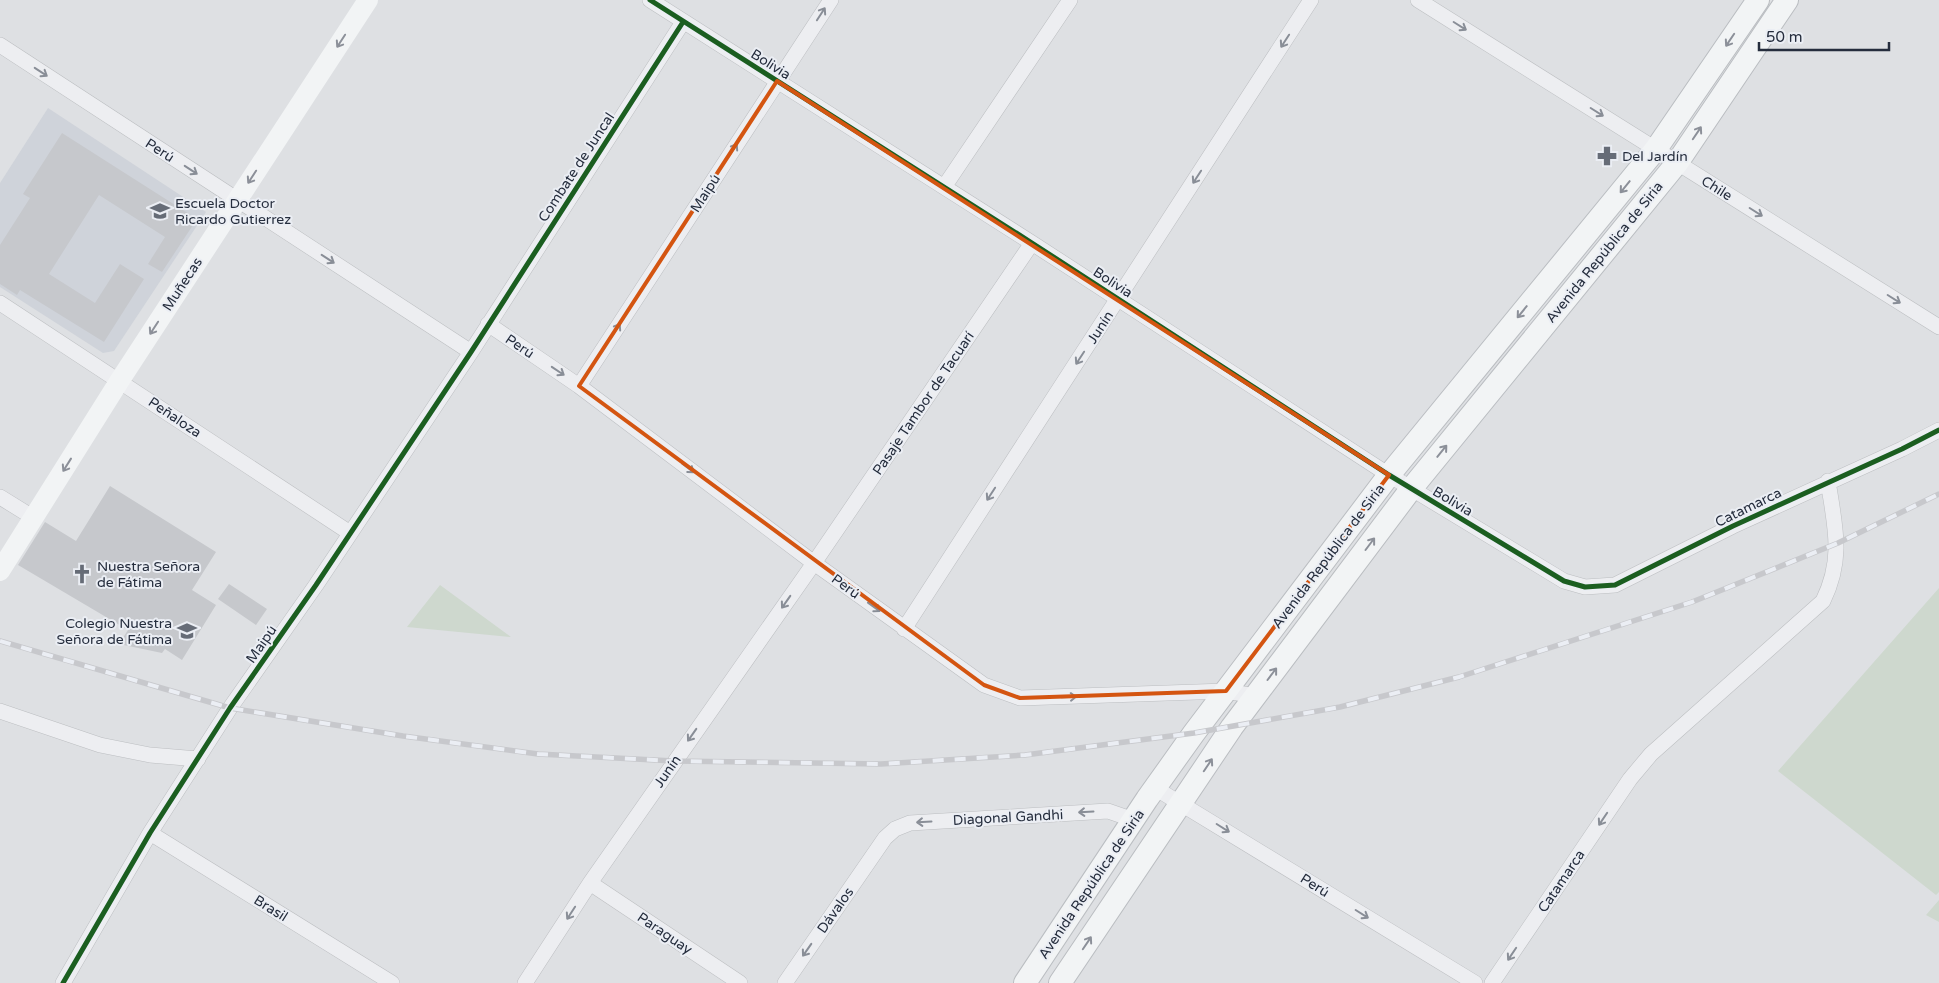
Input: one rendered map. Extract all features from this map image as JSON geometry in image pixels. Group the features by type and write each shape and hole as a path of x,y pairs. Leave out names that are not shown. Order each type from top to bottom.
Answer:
{"main road":[{"name":"Avenida República de Siria","path":"1025,983 1155,788 1226,691 1389,475 1656,149 1758,0"},
{"name":"Avenida República de Siria","path":"1060,983 1232,727 1411,489 1677,163 1787,0"}],"street":[{"name":"Muñecas","path":"0,571 120,380 368,0"},
{"name":"Bolivia","path":"650,0 1032,243 1411,489 1564,581"},
{"name":"Maipú","path":"580,386 831,0"},
{"path":"944,187 1070,0"},
{"name":"Junín","path":"904,629 1312,0"},
{"name":"Chile","path":"1418,0 1939,327"},
{"name":"Combate de Juncal","path":"488,324 684,22"},
{"name":"Perú","path":"0,45 471,352"},
{"name":"Pasaje Tambor de Tacuarí","path":"814,562 1032,243"},
{"name":"Peñaloza","path":"0,303 120,380 350,533"},
{"name":"Perú","path":"488,324 580,386 904,629 984,686 1020,698 1226,691 1255,696"},
{"name":"Maipú","path":"62,983 150,834 230,708 350,533 488,324"},
{"name":"Catamarca","path":"1564,581 1585,587 1615,585 1828,481 1902,449 1939,430"},
{"name":"Catamarca","path":"1492,983 1630,779 1651,754 1823,601 1832,582 1838,543 1828,481"},
{"path":"0,496 34,518"},
{"name":"Junín","path":"524,983 590,883 814,562"},
{"path":"0,711 100,744 150,755 198,759"},
{"name":"Perú","path":"1155,788 1182,802 1475,983"},
{"name":"Diagonal Gandhi","path":"885,838 896,829 910,823 1108,811 1134,820"},
{"name":"Brasil","path":"150,834 392,983"},
{"name":"Dávalos","path":"784,983 885,838"},
{"name":"Paraguay","path":"590,883 740,983"}],"highlighted area":[{"path":"777,81 1389,475 1226,691 1020,698 984,685 579,386"}],"shaded area":[{"path":"48,108 206,212 114,351 103,353 0,287 0,183"},
{"path":"440,585 511,637 407,627"},
{"path":"1939,588 1939,892 1936,895 1778,771"},
{"path":"1939,900 1939,922 1926,915"}],"building":[{"path":"62,133 197,219 162,272 148,264 165,237 99,195 49,274 95,303 120,264 144,279 104,342 20,290 17,295 0,284 0,245 30,198 23,194"},
{"path":"110,486 216,552 192,590 216,605 182,660 165,649 162,653 119,644 128,630 18,565 45,522 76,541"},
{"path":"229,584 267,609 256,625 218,599"}],"railway":[{"path":"0,641 230,708 403,736 538,754 674,761 881,764 1025,755 1194,733 1340,707 1459,677 1692,602 1838,543 1939,494"}],"cycle path":[{"path":"650,0 1032,243 1389,475 1564,581 1585,587 1615,585 1733,526 1902,449 1939,430"},
{"path":"63,983 150,833 230,708 316,585 471,352 683,22"}],"place":[{"name":"Del Jardín","path":"1607,156"},
{"name":"Escuela Doctor Ricardo Gutierrez","path":"160,211"},
{"name":"Nuestra Señora de Fátima","path":"82,574"},
{"name":"Colegio Nuestra Señora de Fátima","path":"187,631"}]}
